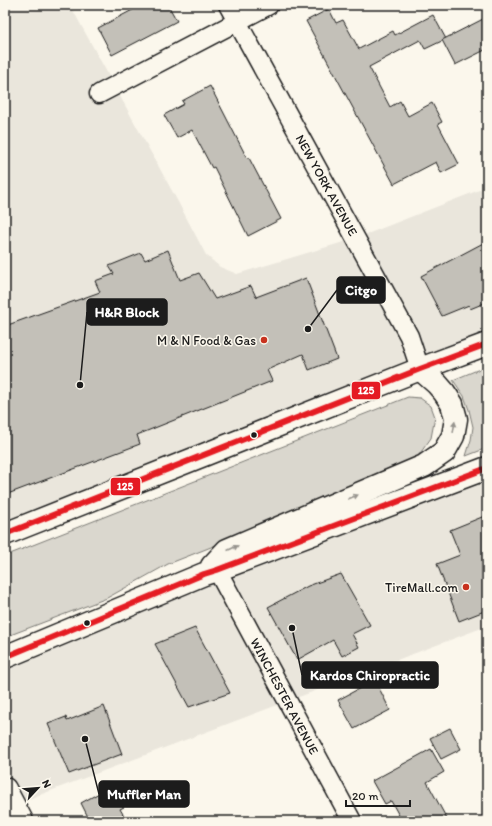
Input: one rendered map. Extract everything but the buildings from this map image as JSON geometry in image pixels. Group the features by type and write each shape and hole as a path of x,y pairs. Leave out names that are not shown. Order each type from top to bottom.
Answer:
{"main road":[{"path":"5,534 420,369 487,344"},
{"path":"211,572 227,550 424,466 444,452 453,436 456,419 452,404 437,384 420,369"},
{"path":"5,657 211,572 487,468"},
{"path":"5,789 22,821"}],"street":[{"name":"NEW YORK AVENUE","path":"228,5 409,336 420,369"},
{"path":"99,94 270,5"},
{"name":"WINCHESTER AVENUE","path":"211,572 352,821"}],"shaded area":[{"path":"5,5 70,5 206,255 220,267 237,274 357,238 487,187 487,344 5,534"},
{"path":"487,366 487,448 466,456 473,427 464,396 453,380"},
{"path":"408,397 420,398 431,406 435,417 431,438 416,459 396,474 168,564 107,598 5,637 5,556"},
{"path":"487,468 487,626 5,808 5,657"}],"transit line":[{"name":"125","path":"5,534 420,369 487,344"},
{"name":"125","path":"5,657 204,574 487,468"}],"place":[{"name":"Citgo","path":"308,329"},
{"name":"M & N Food & Gas","path":"264,340"},
{"name":"H&R Block","path":"80,385"},
{"name":"TireMall.com","path":"466,587"},
{"name":"Kardos Chiropractic","path":"292,628"},
{"name":"Muffler Man","path":"85,739"}]}
